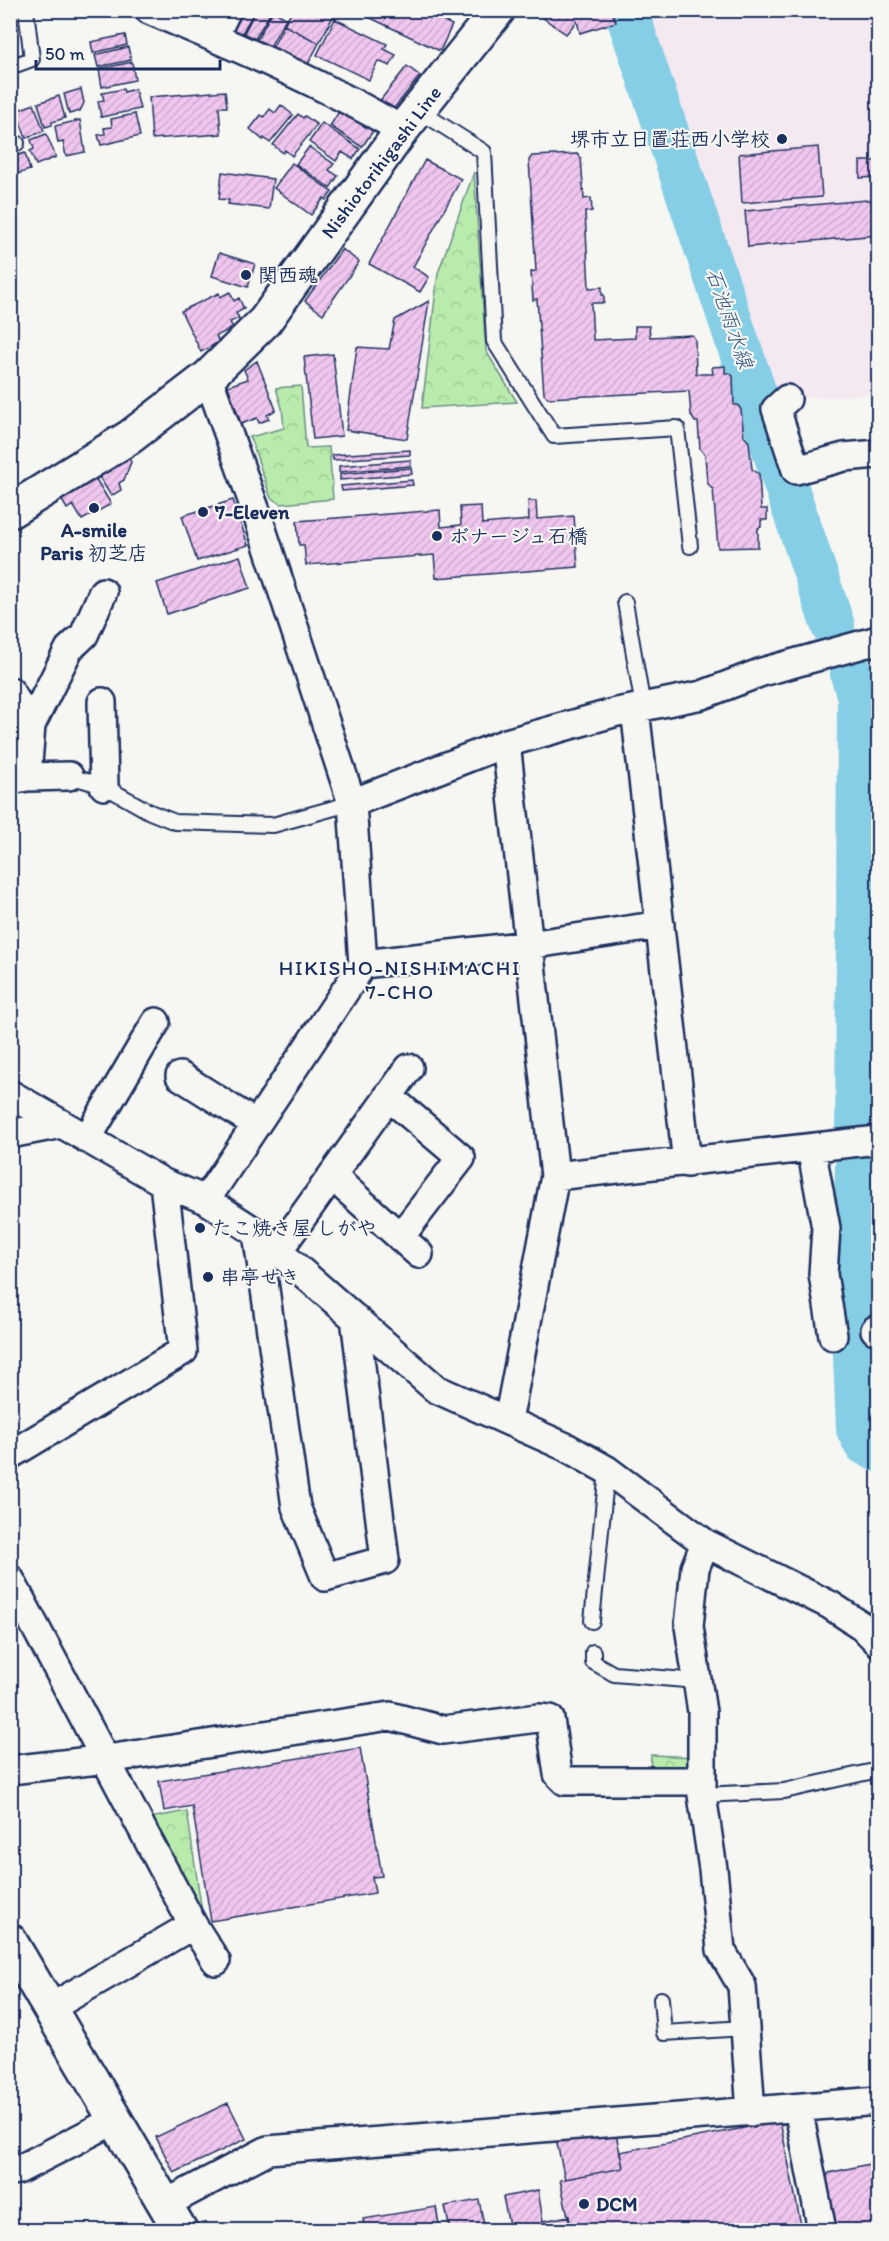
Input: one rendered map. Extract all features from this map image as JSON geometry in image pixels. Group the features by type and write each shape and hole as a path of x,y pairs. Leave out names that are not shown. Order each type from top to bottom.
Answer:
{"main road":[{"name":"Nishiotorihigashi Line","path":"10,511 130,437 208,377 265,321 410,120 498,10"},
{"path":"10,1941 172,2217"}],"street":[{"path":"149,10 298,75 410,120"},
{"path":"214,37 227,10"},
{"path":"206,1200 363,964 352,803 257,514 208,377"},
{"path":"787,399 776,409 796,470 844,458 879,454"},
{"path":"69,776 19,779 31,725 69,649 84,635 103,592"},
{"path":"352,803 506,743 639,708 702,695 762,672 879,640"},
{"path":"10,691 31,725"},
{"path":"102,702 104,786"},
{"path":"639,708 660,925 687,1163"},
{"path":"506,743 555,1176 508,1421"},
{"path":"363,964 529,945 660,925"},
{"path":"87,1139 156,1022"},
{"path":"278,1251 409,1068"},
{"path":"180,1076 256,1124"},
{"path":"10,1094 164,1184 206,1200 257,1233 436,1389 566,1447 607,1470 705,1543 831,1605 862,1626 879,1642"},
{"path":"332,1176 410,1245 461,1158 388,1096"},
{"path":"10,1134 62,1124"},
{"path":"555,1176 879,1140"},
{"path":"810,1148 826,1228 823,1274 832,1336"},
{"path":"10,1455 183,1351 164,1184"},
{"path":"257,1233 296,1508 325,1576 385,1560 355,1318"},
{"path":"705,1543 695,1568 689,1626 702,1712 702,1788 721,1950 742,1986 751,2112"},
{"path":"10,1579 194,1925 216,1961"},
{"path":"10,1770 107,1759 390,1716 443,1730 538,1718 550,1719 558,1774 565,1781 702,1788"},
{"path":"50,2008 194,1925"},
{"path":"172,2217 265,2143 401,2137 455,2129 751,2112 879,2101"},
{"path":"798,2108 822,2230"},
{"path":"10,2171 18,2170 115,2120"}],"lane":[{"path":"10,67 32,59 26,10"},
{"path":"410,120 484,152 494,341 554,436 677,428 690,546"},
{"path":"625,602 639,708"},
{"path":"69,776 104,786 150,812 175,822 273,825 352,803"},
{"path":"592,1621 607,1470"},
{"path":"592,1652 592,1662 614,1674 697,1681"},
{"path":"702,1788 784,1791 879,1770"},
{"path":"661,1999 664,2033 745,2028"}],"shaded area":[{"name":"堺市立日置荘西小学校","path":"643,11 878,11 878,394 787,399 772,395"}],"green space":[{"path":"474,172 486,351 517,402 422,408 438,273"},
{"path":"301,386 306,448 329,447 333,499 281,504 271,498 250,437 284,428 282,408 276,388"},
{"path":"651,1755 695,1757 695,1763 684,1772 650,1770"},
{"path":"187,1811 202,1912 150,1818"}],"building":[{"path":"194,10 216,10 210,22 193,13"},
{"path":"239,10 255,10 241,35 229,28"},
{"path":"256,10 272,10 255,39 244,33"},
{"path":"292,10 336,11 319,43 284,25"},
{"path":"354,10 422,10 452,25 440,51"},
{"path":"537,10 611,10 616,22 580,33 577,21 566,34 536,13"},
{"path":"273,11 286,18 268,50 255,43"},
{"path":"335,19 387,44 384,49 396,55 390,66 378,61 369,80 317,55"},
{"path":"284,25 319,43 307,66 272,48"},
{"path":"125,35 127,45 93,53 91,42"},
{"path":"128,47 131,60 98,67 95,55"},
{"path":"132,62 135,80 102,87 99,69"},
{"path":"407,66 420,76 391,112 379,102"},
{"path":"81,89 84,103 80,111 69,114 64,94"},
{"path":"123,89 124,92 135,89 140,109 101,117 98,101 104,100 102,93"},
{"path":"225,91 227,107 219,107 221,134 152,139 149,97"},
{"path":"59,96 65,118 45,127 38,103"},
{"path":"34,104 44,131 26,138 16,111"},
{"path":"281,105 293,115 270,143 250,129 261,115 264,117 270,109 275,113"},
{"path":"340,110 373,131 362,147 330,126"},
{"path":"135,114 140,136 101,145 98,135 105,134 104,128 112,127 111,119"},
{"path":"298,114 317,125 292,156 285,150 283,153 273,145"},
{"path":"80,120 85,152 66,156 63,142 58,143 55,126"},
{"path":"322,123 360,149 353,159 342,152 336,161 309,142"},
{"path":"46,134 56,157 36,165 30,151 34,149 31,140"},
{"path":"309,147 334,164 329,170 338,176 330,188 296,164"},
{"path":"818,147 822,197 742,203 739,154"},
{"path":"25,153 30,170 10,176 10,158"},
{"path":"578,154 581,158 584,199 591,198 592,211 585,212 589,288 602,287 602,295 604,295 604,303 591,303 593,340 635,338 635,326 649,326 650,337 692,335 695,339 696,374 713,374 712,367 725,366 725,373 733,376 734,405 738,405 741,410 744,436 749,442 752,469 759,474 761,509 767,509 767,520 761,520 761,527 758,528 758,547 718,548 713,489 707,482 705,455 700,449 698,422 695,422 691,415 689,391 548,398 544,394 537,299 533,300 531,272 536,271 529,160 532,156"},
{"path":"425,160 461,179 413,267 429,277 420,292 369,264"},
{"path":"860,161 878,161 878,177 860,178"},
{"path":"292,163 332,192 326,200 324,198 311,215 274,188"},
{"path":"222,172 273,179 269,209 228,204 229,200 219,199"},
{"path":"878,199 878,235 748,247 745,211"},
{"path":"342,249 359,262 323,314 305,301"},
{"path":"219,253 255,264 248,287 212,276"},
{"path":"230,292 234,301 239,298 244,309 236,313 239,318 230,322 233,328 216,336 219,342 201,352 181,311 219,293 220,297"},
{"path":"429,301 407,439 346,430 357,347 389,349 395,320"},
{"path":"333,354 342,436 313,439 304,357"},
{"path":"257,361 276,410 267,415 269,419 259,423 257,418 241,424 228,386 248,379 244,370"},
{"path":"410,450 410,455 333,460 332,455"},
{"path":"126,453 131,462 124,480 119,483 121,490 111,496 95,470"},
{"path":"410,460 411,466 339,472 339,466"},
{"path":"411,468 412,474 340,480 340,474"},
{"path":"94,476 111,504 82,520 73,505 67,509 60,497"},
{"path":"412,480 413,485 342,491 341,486"},
{"path":"233,500 248,545 197,561 182,516"},
{"name":"ボナージュ石橋","path":"528,501 536,501 537,519 574,516 578,567 436,578 434,555 306,565 304,545 299,545 297,521 440,510 441,527 461,525 460,507 481,506 482,524 529,520"},
{"path":"240,556 250,588 167,614 157,583"},
{"path":"360,1748 382,1876 372,1877 375,1893 211,1921 192,1806 164,1811 159,1781"},
{"path":"228,2103 246,2139 174,2173 156,2137"},
{"path":"780,2121 802,2230 571,2230 560,2180 623,2168 620,2152"},
{"path":"616,2134 623,2168 565,2179 556,2139"},
{"path":"878,2162 878,2230 834,2230 825,2179 829,2173"},
{"path":"538,2190 543,2221 569,2216 571,2230 510,2230 503,2197"},
{"path":"479,2200 485,2230 450,2230 445,2206"},
{"path":"436,2207 440,2230 365,2230 363,2219"}],"waterway":[{"name":"石池雨水線","path":"626,10 833,626"},
{"name":"石池雨水線","path":"852,674 859,697 857,1167 853,1307 858,1429 865,1443 878,1450"}],"place":[{"name":"堺市立日置荘西小学校","path":"782,139"},
{"name":"関西魂","path":"246,275"},
{"name":"A-smile Paris 初芝店","path":"94,508"},
{"name":"7-Eleven","path":"203,512"},
{"name":"ボナージュ石橋","path":"437,536"},
{"name":"たこ焼き屋 しがや","path":"200,1228"},
{"name":"串亭せき","path":"208,1277"},
{"name":"DCM","path":"584,2204"}],"district":[{"name":"HIKISHO-NISHIMACHI 7-CHO","path":"400,979"}]}
